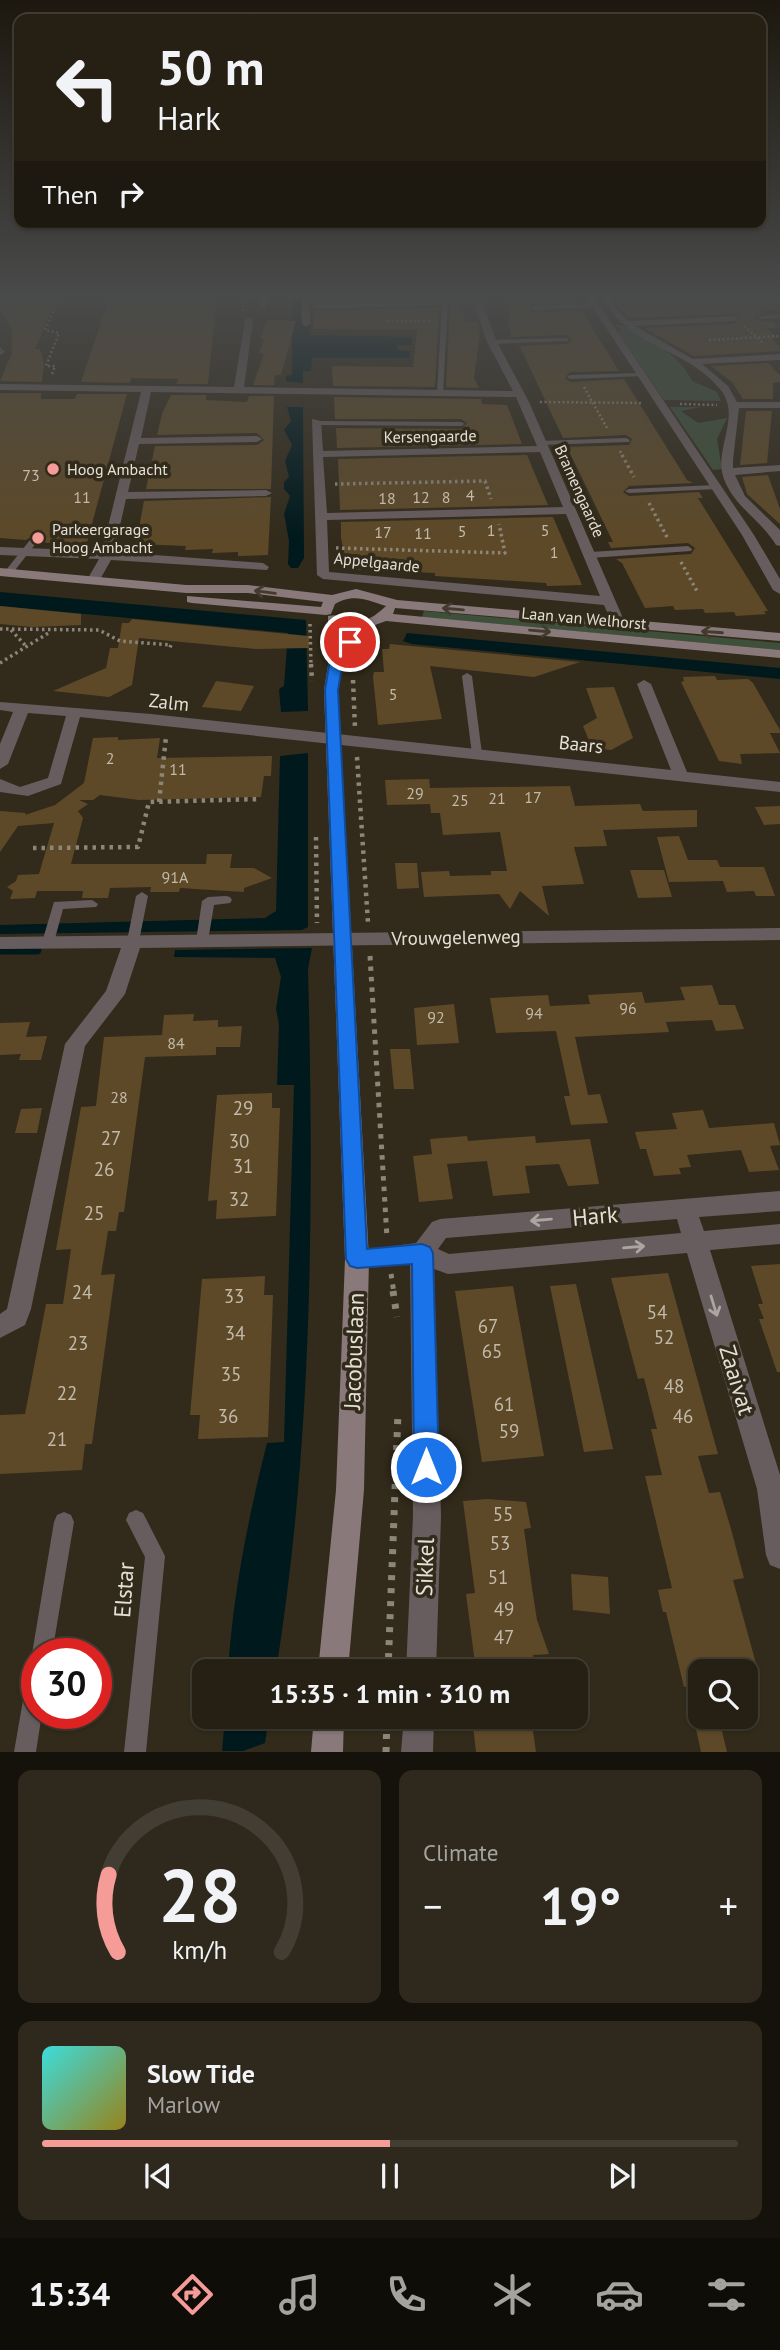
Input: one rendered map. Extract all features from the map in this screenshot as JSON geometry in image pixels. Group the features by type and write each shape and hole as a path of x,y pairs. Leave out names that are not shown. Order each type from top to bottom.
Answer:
{"main road":[{"path":"8,574 186,589 248,589 329,606 344,623 361,624"},
{"path":"8,574 329,606 362,593 380,597 386,610 361,624 350,642 337,653"},
{"name":"Laan van Welhorst","path":"386,610 780,637"},
{"name":"Laan van Welhorst","path":"386,610 780,654"},
{"name":"Jacobuslaan","path":"334,1659 350,1490 357,1259 331,690 337,653 334,640 344,623"},
{"path":"327,1752 328,1729"}],"street":[{"path":"239,390 241,376"},
{"name":"Bramengaarde","path":"510,376 619,625"},
{"path":"641,376 748,535 780,590"},
{"path":"713,376 734,405 737,415 728,471 740,498 779,537"},
{"path":"1,387 519,394"},
{"path":"93,580 107,556 147,389"},
{"path":"734,405 780,405"},
{"path":"316,422 320,454 321,517 570,510"},
{"path":"135,441 257,439"},
{"name":"Kersengaarde","path":"320,454 540,446"},
{"path":"728,471 780,468"},
{"path":"121,496 266,493"},
{"name":"Appelgaarde","path":"321,517 323,575 608,601"},
{"path":"748,535 779,537"},
{"path":"0,551 33,547 107,556 263,567"},
{"path":"644,684 681,776"},
{"name":"Zalm","path":"0,706 335,739"},
{"path":"0,764 22,708"},
{"path":"0,785 5,789 23,793 41,790 55,781 74,713"},
{"name":"Baars","path":"335,739 780,787"},
{"name":"Vrouwgelenweg","path":"0,943 48,939 133,938 780,934"},
{"path":"0,1327 16,1317 19,1310 75,1044 115,994 133,938"},
{"name":"Hark","path":"422,1253 440,1228 780,1201"},
{"name":"Zaaivat","path":"685,1208 771,1489 780,1555"},
{"name":"Hark","path":"357,1259 422,1253 448,1264 780,1234"},
{"name":"Sikkel","path":"421,1659 427,1516 422,1253"},
{"path":"418,1752 419,1729"}],"lane":[{"path":"440,393 441,376"},
{"path":"570,377 614,376"},
{"path":"316,422 461,424"},
{"path":"540,446 626,440"},
{"path":"629,491 715,487"},
{"path":"8,574 33,547"},
{"path":"590,555 688,549"},
{"path":"467,676 477,754"},
{"path":"133,938 142,896"},
{"path":"202,938 208,901 226,901"},
{"path":"48,939 58,905 92,904"},
{"name":"Elstar","path":"135,1752 155,1556 136,1520"},
{"path":"45,1638 64,1522"},
{"path":"25,1752 29,1729"}],"path":[{"path":"50,387 53,376"},
{"path":"659,403 734,405"},
{"path":"0,629 99,630 120,641 171,645 169,650"},
{"path":"10,630 24,645"},
{"path":"0,663 24,645 54,631"},
{"path":"159,802 167,721"},
{"path":"33,848 138,847 149,802 261,799"},
{"name":"Jacobuslaan","path":"388,1257 399,1329"},
{"path":"388,1659 398,1408"},
{"path":"386,1752 387,1729"}],"green space":[{"path":"647,376 689,376 692,381 717,392 721,401 664,400"},
{"path":"670,407 701,407 681,411 698,423 727,418 717,439 722,469 713,470"},
{"path":"424,611 780,643 780,650 422,617"}],"water":[{"path":"286,376 303,376 303,383 286,381"},
{"path":"287,407 303,407 304,558 298,568 291,568 288,564 289,541 284,514 290,496 284,489 284,482 289,477 285,461 292,445 284,430 291,421"},
{"path":"0,592 306,620 308,711 281,712 279,689 284,686 288,633 0,606"},
{"path":"407,633 780,668 780,679 412,644 403,641"},
{"path":"308,753 308,927 302,930 0,934 0,925 265,918 276,911 280,756"},
{"path":"312,948 308,969 311,1145 304,1409 288,1584 278,1659 229,1659 248,1528 267,1443 284,1442 294,1085 277,1085 279,1024 276,1009 281,977 275,958 174,957 175,950"},
{"path":"224,1729 267,1729 265,1743 243,1751 222,1751"}],"building":[{"path":"2,376 43,376 42,382 0,381"},
{"path":"83,376 209,376 208,384 176,384 178,379 131,378 130,383 81,382"},
{"path":"256,376 275,376 274,385 253,385"},
{"path":"332,376 436,376 435,387 333,386"},
{"path":"447,376 474,376 479,388 446,387"},
{"path":"534,376 567,376 565,378 570,382 624,379 687,480 693,483 629,486 623,492 629,496 699,492 703,498 698,498 768,611 764,611 766,614 736,616 734,612 675,610 673,606 645,608 622,563 616,559 691,554 695,548 688,543 611,548 608,542 613,542 567,447 629,445 632,439 626,435 563,438"},
{"path":"724,376 780,376 780,382 773,383 773,399 743,399 732,382"},
{"name":"Hoog Ambacht","path":"0,393 41,393 41,399 75,399 77,394 127,394 86,546 39,542 31,537 26,540 0,538"},
{"path":"171,395 206,395 206,400 247,402 249,396 274,396 271,489 146,489 155,446 257,445 264,440 257,433 157,435 162,414"},
{"path":"334,397 481,399 482,404 507,405 522,444 337,448 336,428 461,429 467,423 461,419 335,419"},
{"path":"746,411 772,411 767,463 740,465"},
{"path":"527,455 548,505 340,510 338,459"},
{"path":"768,475 780,509 780,524 747,494 742,477"},
{"path":"271,497 268,555 238,556 238,552 212,553 213,549 185,550 186,546 136,544 144,501"},
{"path":"553,517 582,585 547,586 546,583 435,576 435,573 348,569 341,538 341,522"},
{"path":"0,606 81,614 81,625 32,627 0,624"},
{"path":"132,619 309,636 309,648 256,649 139,638 132,685 109,697 53,691 106,668 110,648 118,648 122,623 129,623"},
{"path":"390,644 580,662 534,677 430,666 442,719 378,725 373,677 374,672 384,672 382,649 389,649"},
{"path":"715,676 717,680 748,679 753,683 780,730 780,733 770,733 780,753 740,754 742,764 719,761 681,682 684,681 683,677"},
{"path":"216,681 254,686 241,711 202,707"},
{"path":"614,687 633,738 611,750 592,748 583,726 597,718 586,688"},
{"path":"118,737 118,740 160,738 157,758 272,756 271,776 264,776 261,797 139,800 100,795 93,800 79,800 88,804 78,811 83,818 71,864 206,864 207,854 232,854 230,868 254,868 272,878 244,888 244,892 180,888 179,892 150,892 151,887 110,888 108,898 82,898 83,891 37,891 35,898 10,899 13,891 7,887 16,881 18,875 39,874 54,823 18,826 0,852 0,811 26,813 25,815 55,805 84,783 93,738"},
{"path":"429,779 430,788 570,786 575,806 640,804 643,811 697,810 697,827 603,830 607,846 574,847 584,884 542,886 549,916 520,891 510,909 499,894 424,897 421,872 449,871 450,876 491,875 491,871 507,871 500,832 443,835 440,813 431,813 430,804 387,805 385,780"},
{"path":"780,806 780,824 764,825 755,807"},
{"path":"679,836 688,860 717,860 720,867 764,867 775,896 756,896 754,891 727,892 723,881 669,882 657,837"},
{"path":"395,863 417,863 419,888 397,889"},
{"path":"630,870 664,870 672,897 638,898"},
{"path":"712,985 719,1005 735,1005 744,1029 716,1031 712,1020 666,1022 669,1032 575,1037 588,1095 600,1094 608,1123 571,1125 564,1096 570,1096 556,1031 496,1033 490,998 548,995 550,1006 590,1004 588,995 642,992 645,1003 685,1000 680,987"},
{"path":"454,1004 459,1043 417,1045 414,1008"},
{"path":"194,1014 193,1021 218,1020 218,1027 242,1026 240,1047 216,1047 216,1055 145,1057 124,1212 119,1212 116,1231 108,1231 101,1275 115,1274 92,1444 85,1444 82,1470 0,1474 0,1415 25,1414 46,1304 63,1304 71,1249 56,1250 81,1107 96,1106 104,1037 162,1035 164,1015"},
{"path":"30,1022 26,1037 47,1036 41,1060 19,1060 21,1054 0,1055 0,1023"},
{"path":"390,1049 410,1049 414,1089 394,1089"},
{"path":"272,1093 272,1108 280,1108 276,1216 216,1219 217,1200 208,1201 217,1095"},
{"path":"42,1108 37,1133 15,1133 21,1109"},
{"path":"703,1110 709,1128 774,1123 780,1145 770,1146 779,1170 749,1172 741,1150 687,1155 691,1167 679,1168 681,1174 654,1176 646,1149 640,1149 635,1132 677,1129 672,1113"},
{"path":"467,1136 468,1141 535,1136 536,1143 590,1139 599,1184 568,1186 559,1164 525,1166 530,1193 493,1196 487,1161 447,1164 453,1199 419,1202 413,1156 432,1154 430,1139"},
{"path":"780,1264 780,1372 777,1372 759,1319 764,1319 758,1304 763,1304 751,1266"},
{"path":"668,1273 718,1454 698,1456 709,1493 720,1492 744,1578 733,1580 755,1659 688,1659 688,1687 684,1687 658,1590 672,1588 645,1476 662,1475 651,1429 657,1429 644,1378 638,1379 611,1278"},
{"path":"265,1276 264,1295 273,1295 268,1437 198,1439 200,1415 190,1415 202,1279"},
{"path":"576,1284 613,1449 584,1452 550,1286"},
{"path":"513,1286 544,1456 482,1462 455,1291"},
{"path":"487,1499 526,1502 531,1528 524,1529 532,1588 537,1620 549,1654 533,1655 534,1659 474,1659 466,1594 475,1593 463,1501"},
{"path":"571,1574 608,1577 610,1614 573,1610"},
{"path":"473,1729 533,1729 536,1752 476,1752"},
{"path":"696,1729 721,1729 727,1752 701,1752"}],"waterway":[{"path":"0,950 37,950"}],"place":[{"name":"Hoog Ambacht","path":"53,469"},
{"name":"Parkeergarage Hoog Ambacht","path":"38,538"}],"route":[{"path":"350,642 337,653 331,690 343,897 357,1259 422,1253 426,1342 426,1467"}]}
